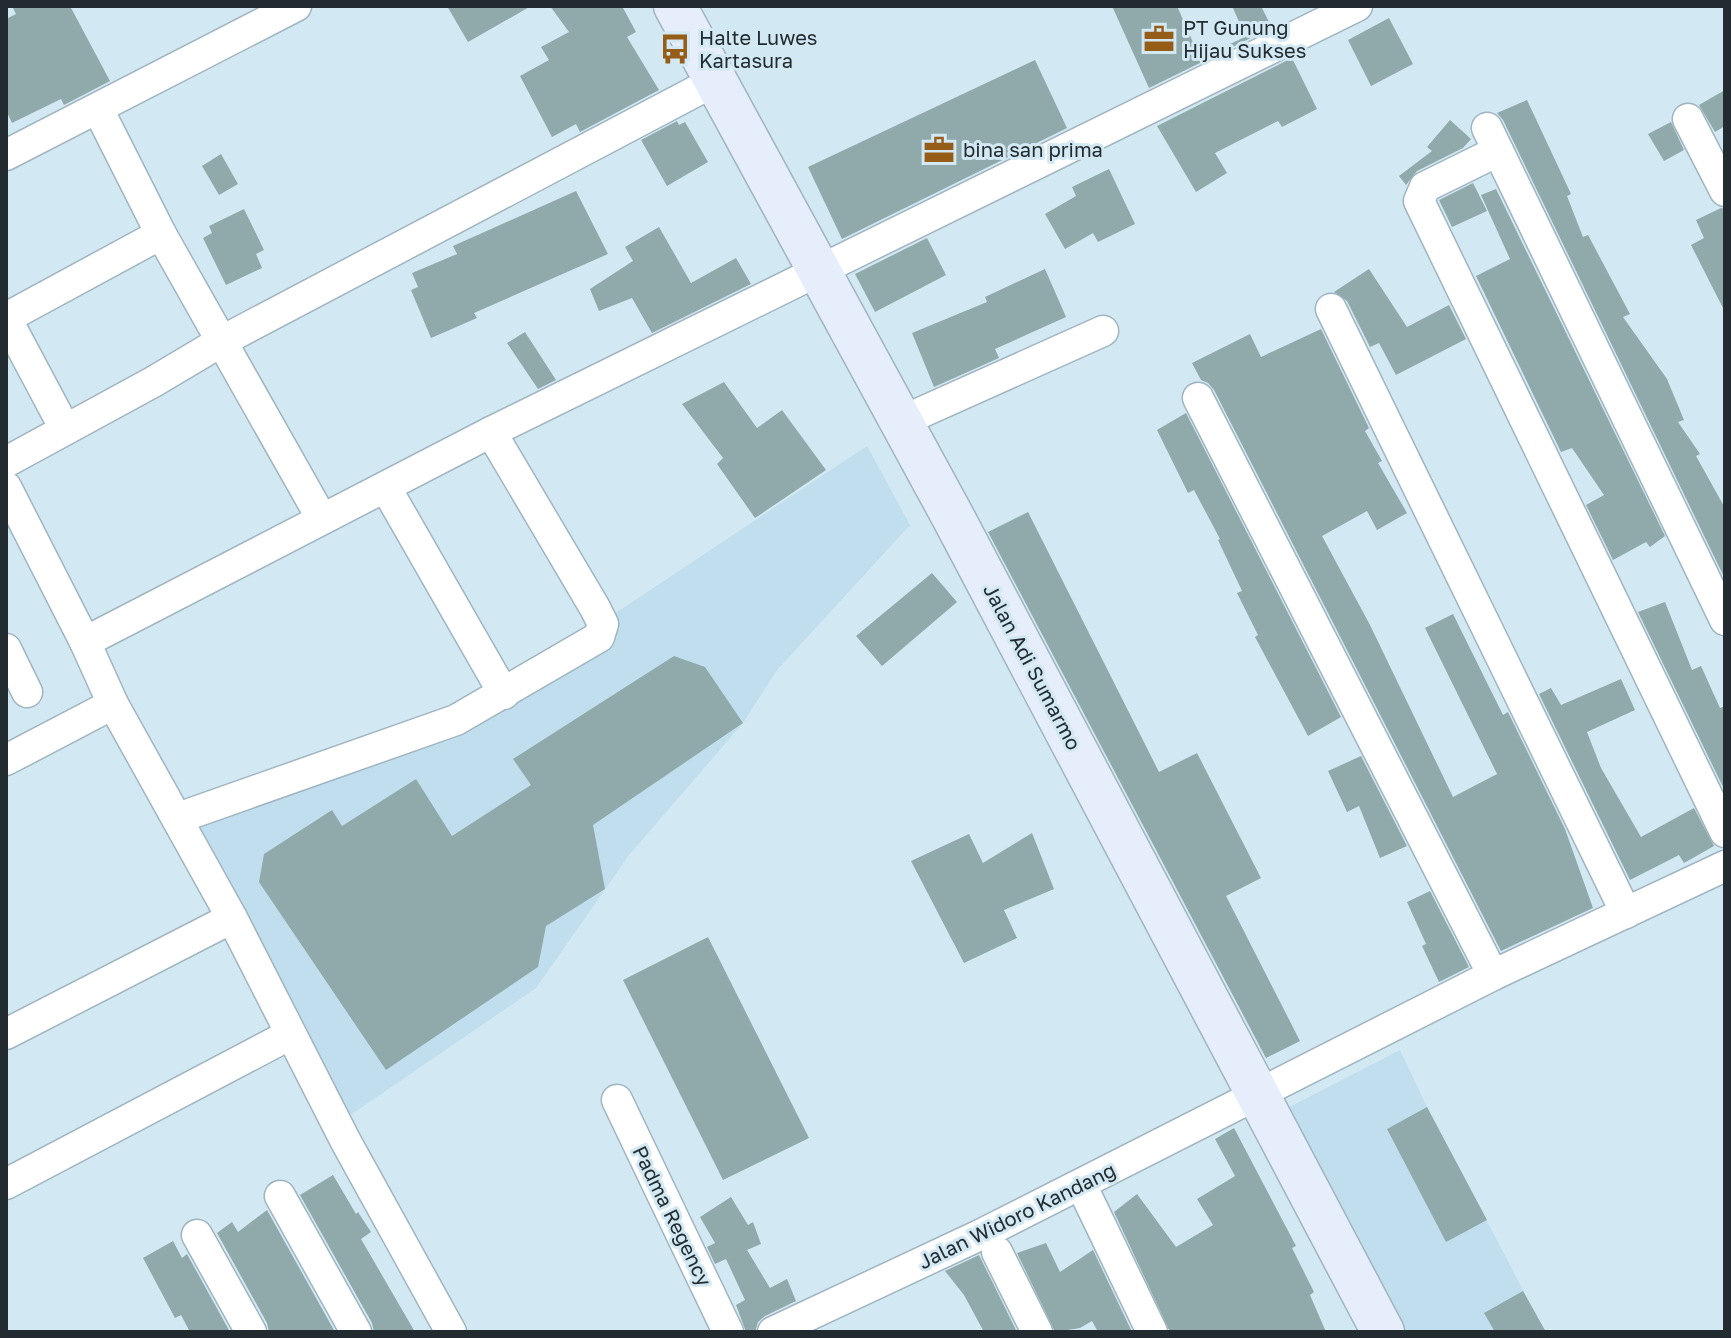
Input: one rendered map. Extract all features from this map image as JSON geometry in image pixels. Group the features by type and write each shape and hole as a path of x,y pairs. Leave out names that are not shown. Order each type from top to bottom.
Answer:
{"main road":[{"name":"Jalan Adi Sumarmo","path":"675,6 959,529 1383,1332"}],"street":[{"path":"6,155 296,6"},
{"path":"85,642 491,432 1357,6"},
{"path":"6,462 222,341 715,81"},
{"path":"98,109 161,234 322,519"},
{"path":"1688,119 1725,191"},
{"path":"1725,620 1492,140 1425,187 1419,201 1725,832"},
{"path":"65,429 6,318 161,234"},
{"path":"1331,309 1626,913"},
{"path":"900,422 1103,331"},
{"path":"1198,398 1493,975"},
{"path":"178,818 456,720 599,637 603,624 491,432"},
{"path":"6,487 113,704 232,918 289,1035 451,1332"},
{"path":"386,488 504,694"},
{"path":"6,649 27,692"},
{"path":"6,760 113,704"},
{"name":"Jalan Widoro Kandang","path":"773,1332 982,1234 1493,975 1725,866"},
{"path":"6,1034 232,918"},
{"path":"6,1184 289,1035"},
{"name":"Padma Regency","path":"617,1100 728,1332"},
{"path":"280,1196 356,1332"},
{"path":"1088,1199 1152,1332"},
{"path":"197,1235 251,1332"},
{"path":"997,1252 1037,1332"}],"shaded area":[{"path":"867,446 910,525 777,670 743,723 629,855 536,988 349,1116 180,827 456,738 608,645 596,626"},
{"path":"1400,1050 1545,1332 1396,1332 1282,1111"}],"building":[{"path":"12,6 70,6 110,81 64,105 61,99 12,123 6,110 6,19 16,14"},
{"path":"447,6 531,6 468,42"},
{"path":"550,6 622,6 636,32 627,37 659,90 580,132 576,124 552,137 520,76 549,60 541,47 569,32"},
{"name":"PT Gunung Hijau Sukses","path":"1112,6 1177,6 1200,58 1262,29 1263,32 1149,88"},
{"path":"1232,6 1261,6 1270,24 1245,35"},
{"path":"1389,18 1413,64 1371,86 1348,40"},
{"path":"1292,58 1317,109 1282,127 1278,121 1215,153 1227,173 1196,192 1157,126"},
{"name":"bina san prima","path":"1035,60 1067,128 842,239 808,167"},
{"path":"1725,90 1725,126 1715,132 1699,105"},
{"path":"1527,100 1571,194 1567,196 1583,237 1588,235 1630,314 1623,317 1667,379 1684,420 1678,422 1700,454 1696,456 1725,508 1725,579 1497,113"},
{"path":"1450,120 1471,139 1463,148 1417,171 1406,185 1399,176 1432,151 1427,147"},
{"path":"677,121 679,125 685,122 708,162 667,186 641,140"},
{"path":"1671,122 1684,150 1664,161 1648,134"},
{"path":"221,154 238,184 219,195 202,166"},
{"path":"1109,169 1135,224 1098,242 1093,233 1065,249 1045,214 1076,196 1072,187"},
{"path":"1473,183 1487,211 1452,227 1439,200"},
{"path":"1496,189 1665,536 1650,547 1646,542 1613,560 1586,505 1604,495 1572,448 1561,452 1476,276 1510,259 1481,195"},
{"path":"576,191 608,254 474,313 477,318 431,338 411,290 418,287 412,273 457,254 453,246"},
{"path":"244,209 264,250 256,254 262,268 226,285 203,238 212,233 209,226"},
{"path":"1725,209 1725,312 1691,245 1704,238 1696,220"},
{"path":"659,227 691,283 736,258 751,284 652,333 632,298 599,311 590,289 633,261 625,247"},
{"path":"927,238 946,275 875,312 855,274"},
{"path":"1045,269 1066,317 995,349 999,358 934,387 912,333 987,302 985,297"},
{"path":"1369,269 1407,327 1449,305 1466,339 1396,375 1379,343 1370,347 1347,301 1334,292"},
{"path":"1321,329 1369,428 1365,431 1382,461 1378,463 1407,513 1377,530 1367,511 1322,536 1370,625 1453,797 1497,774 1425,628 1453,614 1503,715 1508,712 1565,829 1593,908 1501,951 1214,390 1201,380 1192,363 1250,334 1261,357"},
{"path":"525,332 556,380 538,389 507,343"},
{"path":"724,382 757,428 782,410 826,470 755,518 717,464 723,458 682,404"},
{"path":"1186,413 1341,717 1308,736 1255,637 1258,635 1237,593 1242,591 1220,539 1194,490 1188,493 1157,430"},
{"path":"1028,512 1159,772 1197,753 1261,878 1226,896 1300,1041 1266,1058 988,532"},
{"path":"932,573 957,602 882,666 856,636"},
{"path":"1665,602 1692,670 1701,666 1720,708 1725,706 1725,791 1638,612"},
{"path":"674,656 705,667 743,723 593,825 605,889 546,926 538,967 386,1070 259,882 264,854 332,810 342,826 416,779 452,836 531,785 513,759"},
{"path":"1621,679 1635,710 1587,732 1601,768 1641,837 1694,808 1714,846 1684,863 1679,855 1630,880 1539,694 1551,688 1561,705"},
{"path":"1361,756 1407,846 1380,858 1359,806 1347,812 1328,771"},
{"path":"1032,833 1054,889 1004,910 1017,938 964,963 911,861 969,834 983,863"},
{"path":"1430,891 1469,967 1439,982 1422,946 1426,944 1407,902"},
{"path":"708,937 809,1138 723,1180 623,980"},
{"path":"1427,1107 1487,1220 1446,1242 1387,1129"},
{"path":"1234,1128 1296,1246 1292,1248 1314,1292 1310,1295 1326,1332 1170,1332 1114,1212 1137,1194 1176,1247 1213,1225 1197,1199 1235,1176 1215,1139"},
{"path":"333,1175 356,1214 358,1212 371,1232 361,1239 415,1332 374,1332 372,1323 300,1195"},
{"path":"731,1197 748,1225 753,1222 761,1244 747,1250 770,1288 787,1279 796,1301 765,1316 758,1322 755,1332 746,1332 736,1305 745,1300 726,1259 715,1264 707,1247 715,1243 700,1217"},
{"path":"267,1210 335,1332 269,1332 267,1323 217,1233 232,1222 238,1232"},
{"path":"173,1241 182,1258 187,1254 230,1332 190,1332 181,1315 175,1318 143,1258"},
{"path":"1046,1243 1060,1272 1093,1250 1132,1332 1098,1332 1092,1321 1080,1328 1055,1332 1017,1253"},
{"path":"979,1255 1017,1332 984,1332 964,1295 945,1271"},
{"path":"1523,1291 1546,1332 1495,1332 1484,1313"}],"place":[{"name":"PT Gunung Hijau Sukses","path":"1159,39"},
{"name":"Halte Luwes Kartasura","path":"675,49"},
{"name":"bina san prima","path":"939,150"}]}
